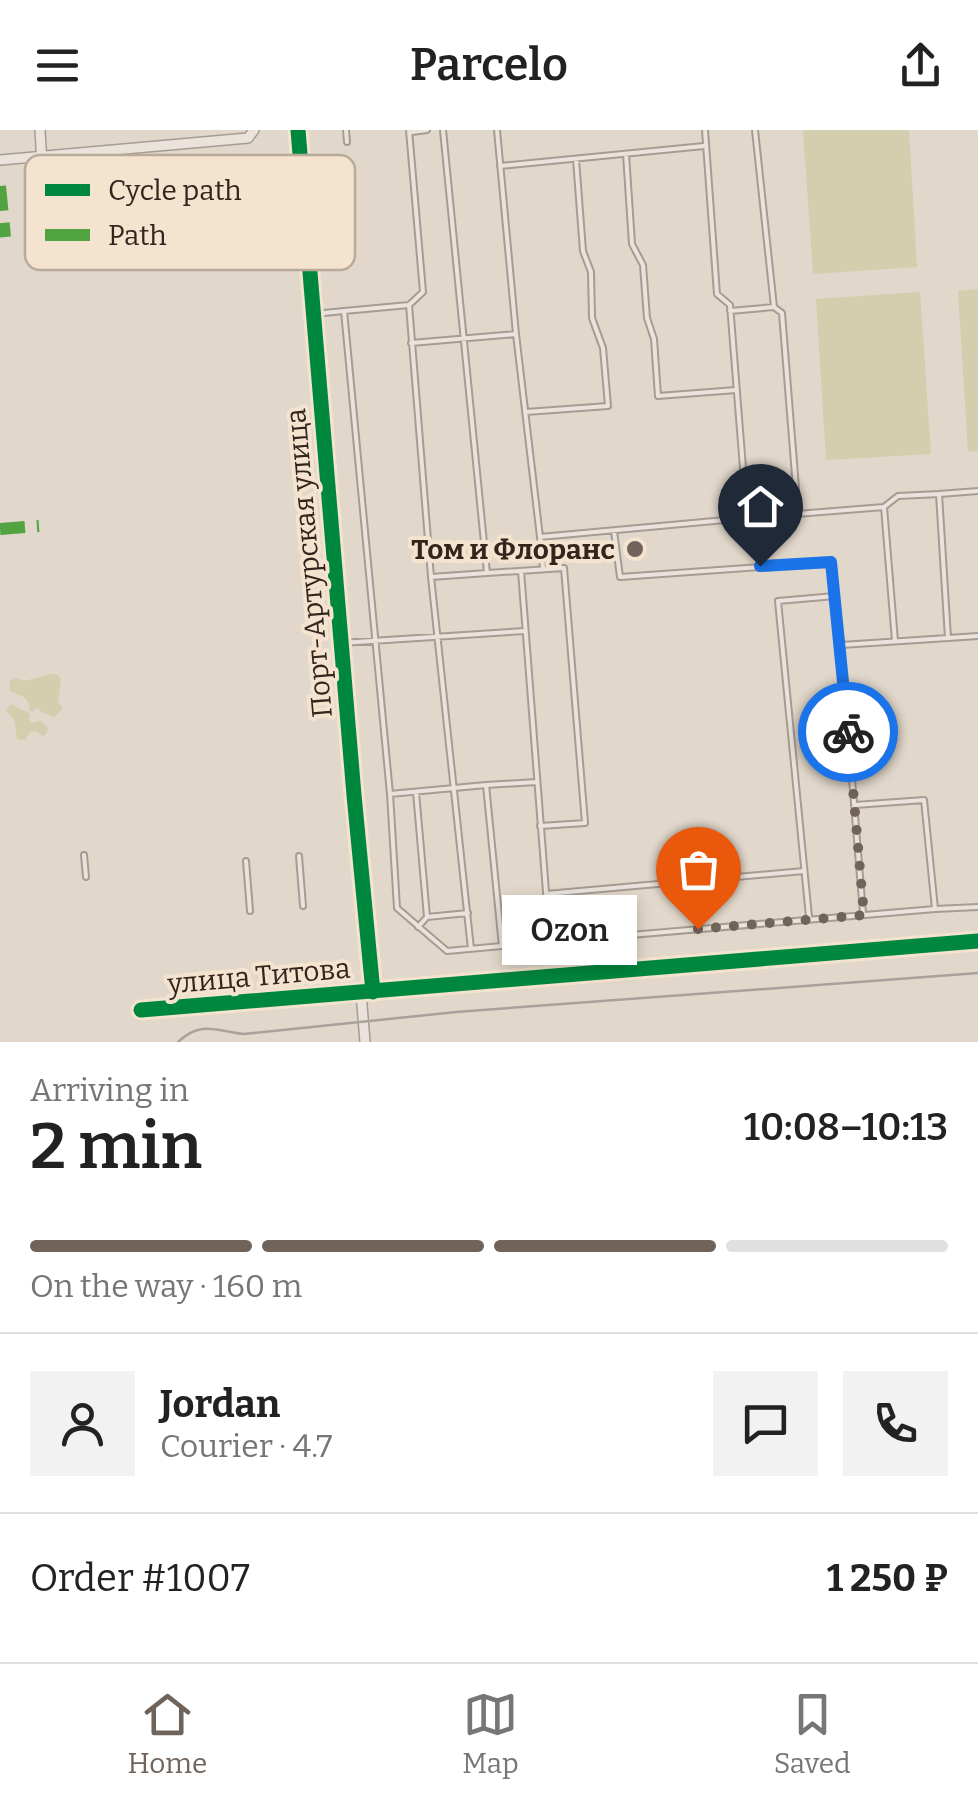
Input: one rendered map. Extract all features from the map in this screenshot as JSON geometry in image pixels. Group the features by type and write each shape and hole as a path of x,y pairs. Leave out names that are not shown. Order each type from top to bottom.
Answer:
{"street":[{"path":"40,130 41,155"},
{"path":"63,155 248,138 254,130"},
{"name":"Порт-Артурская улица","path":"298,130 300,155"},
{"path":"0,160 25,158"},
{"name":"Порт-Артурская улица","path":"309,270 374,992"},
{"name":"улица Титова","path":"141,1010 978,942"},
{"path":"361,993 365,1042"}],"lane":[{"path":"346,130 347,142"},
{"path":"312,314 409,306 423,292 410,131 427,130"},
{"path":"443,130 486,573"},
{"path":"497,130 543,569"},
{"path":"705,130 716,294 730,305 747,518"},
{"path":"755,130 774,307"},
{"path":"500,166 706,146"},
{"path":"626,154 632,244 642,265 647,318 654,338 658,396 736,390"},
{"path":"526,412 608,406 603,348 592,318 591,272 583,250 576,159"},
{"path":"409,306 470,949"},
{"path":"730,311 774,307 782,313 796,488 745,492"},
{"path":"344,311 390,794 397,908 447,951 978,907"},
{"path":"412,343 516,334"},
{"path":"540,538 884,508 898,496 978,491"},
{"path":"938,494 948,638"},
{"path":"884,508 895,642"},
{"path":"614,532 620,577 831,562 864,915"},
{"path":"432,577 564,568 585,823 540,826"},
{"path":"520,570 550,943"},
{"path":"810,919 778,601 835,596"},
{"path":"340,643 525,631"},
{"path":"841,645 978,636"},
{"path":"390,794 537,782"},
{"path":"486,785 502,946"},
{"path":"416,792 428,917"},
{"path":"854,805 924,800 935,910"},
{"path":"84,855 86,877"},
{"path":"299,856 303,906"},
{"path":"246,861 250,910"},
{"path":"546,894 804,871"},
{"path":"418,927 428,917 468,913"}],"shaded area":[{"path":"803,130 909,130 917,267 813,274"},
{"path":"978,289 978,451 968,452 958,291"},
{"path":"920,292 931,454 826,460 816,299"},
{"path":"51,674 61,680 58,702 63,709 54,717 39,709 29,710 26,699 10,691 10,681 16,678 24,681"},
{"path":"11,704 30,714 32,723 41,721 48,728 46,734 35,731 25,740 17,739 14,719 6,710"}],"tram line":[{"path":"178,1042 202,1029 244,1034 456,1012 978,973"}],"marked path":[{"path":"0,186 5,237"},
{"path":"0,529 39,526"}],"cycle path":[{"path":"298,130 300,155"},
{"path":"310,270 373,992"},
{"path":"141,1010 978,941"}],"way so far":[{"path":"698,929 864,915 848,732"}],"place":[{"name":"Том и Флоранс","path":"635,549"},
{"name":"Ozon","path":"698,929"}],"route":[{"path":"760,566 831,562 848,732"}]}
